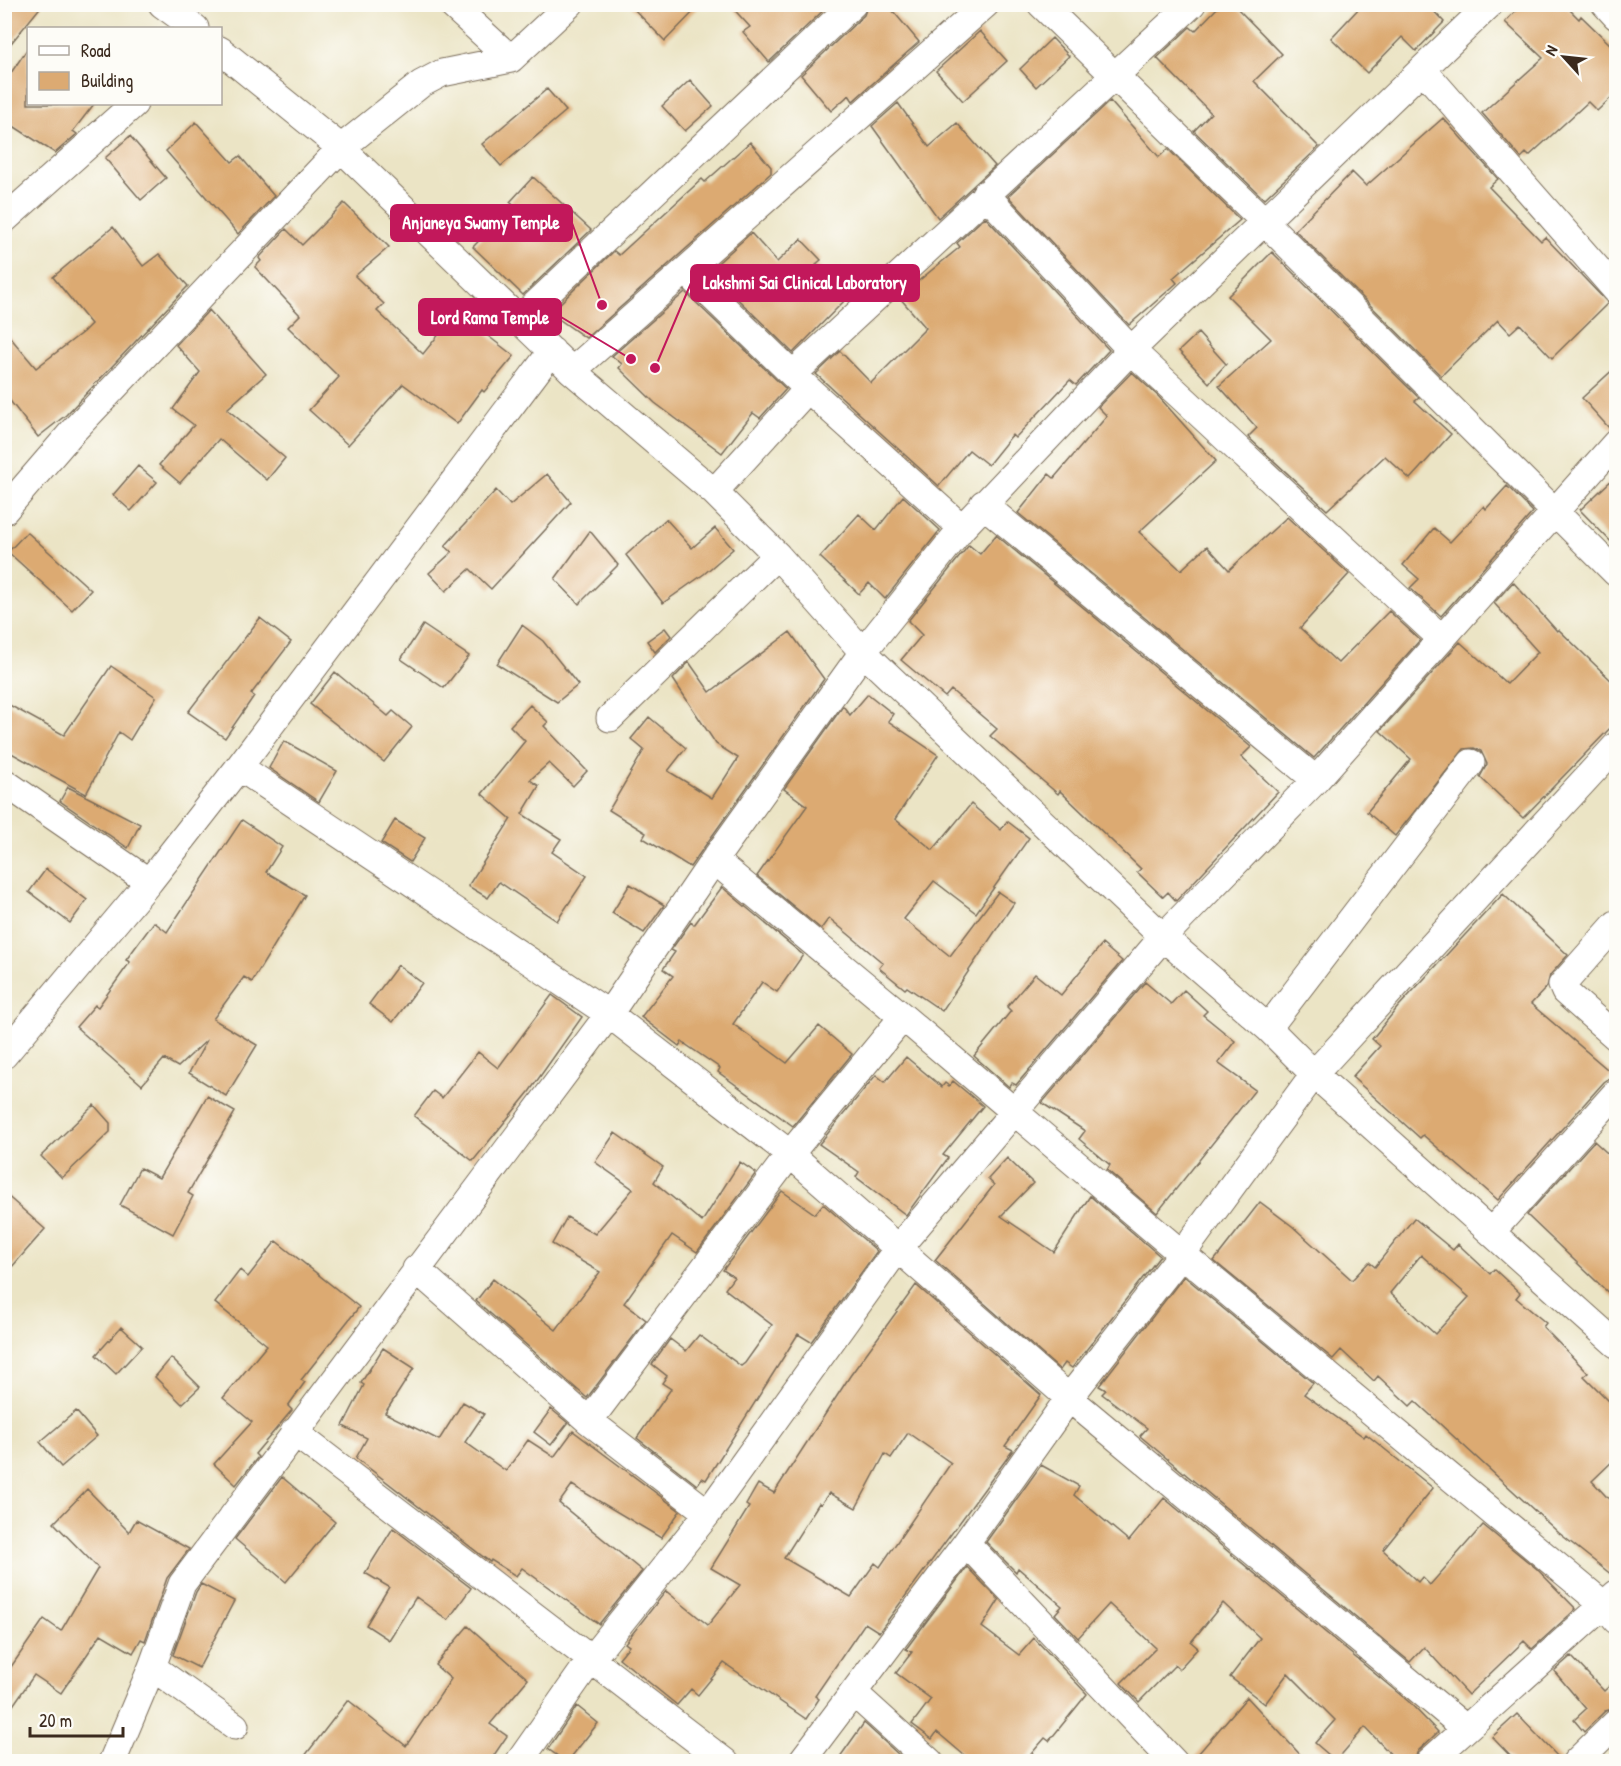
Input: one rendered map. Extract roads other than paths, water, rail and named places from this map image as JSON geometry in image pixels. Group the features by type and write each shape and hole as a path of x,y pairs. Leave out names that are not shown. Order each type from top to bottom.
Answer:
{"street":[{"path":"162,4 192,18"},
{"path":"451,4 511,59"},
{"path":"4,511 73,431 341,148 421,84 442,73 511,59 570,4"},
{"path":"519,319 853,4"},
{"path":"572,371 986,4"},
{"path":"1041,4 1265,222 1617,573"},
{"path":"714,492 800,382 985,194 1192,4"},
{"path":"112,1761 152,1667 182,1584 609,1014 714,861 863,652 982,504 1131,350 1490,4"},
{"path":"1605,4 1617,16"},
{"path":"222,52 341,148 572,371 714,492 777,555 863,652 1163,937 1268,1028 1314,1074 1617,1344"},
{"path":"1424,70 1617,290"},
{"path":"4,220 133,105"},
{"path":"985,194 1131,350 1441,638"},
{"path":"686,271 800,382 962,528"},
{"path":"4,1055 149,882 239,767 552,351"},
{"path":"519,1761 592,1658 708,1513 898,1248 1163,937 1316,780 1617,443"},
{"path":"982,504 1316,780"},
{"path":"610,718 777,555"},
{"path":"801,1761 966,1543 1068,1398 1182,1254 1314,1074 1617,746"},
{"path":"1268,1028 1471,763"},
{"path":"239,767 609,1014 790,1154 1068,1398 1465,1728"},
{"path":"4,782 149,882"},
{"path":"714,861 1015,1111 1182,1254 1612,1606 1465,1728 1429,1761"},
{"path":"1617,924 1562,985 1565,992 1617,1037"},
{"path":"589,1421 790,1154 903,1017"},
{"path":"1492,1231 1617,1093"},
{"path":"416,1269 589,1421 708,1513"},
{"path":"294,1432 725,1761"},
{"path":"966,1543 1174,1761"},
{"path":"152,1667 235,1726"},
{"path":"854,1693 930,1761"},
{"path":"1576,1761 1617,1723"}],"place":[{"name":"Anjaneya Swamy Temple","path":"602,305"},
{"name":"Lord Rama Temple","path":"631,359"},
{"name":"Lakshmi Sai Clinical Laboratory","path":"655,368"}]}
